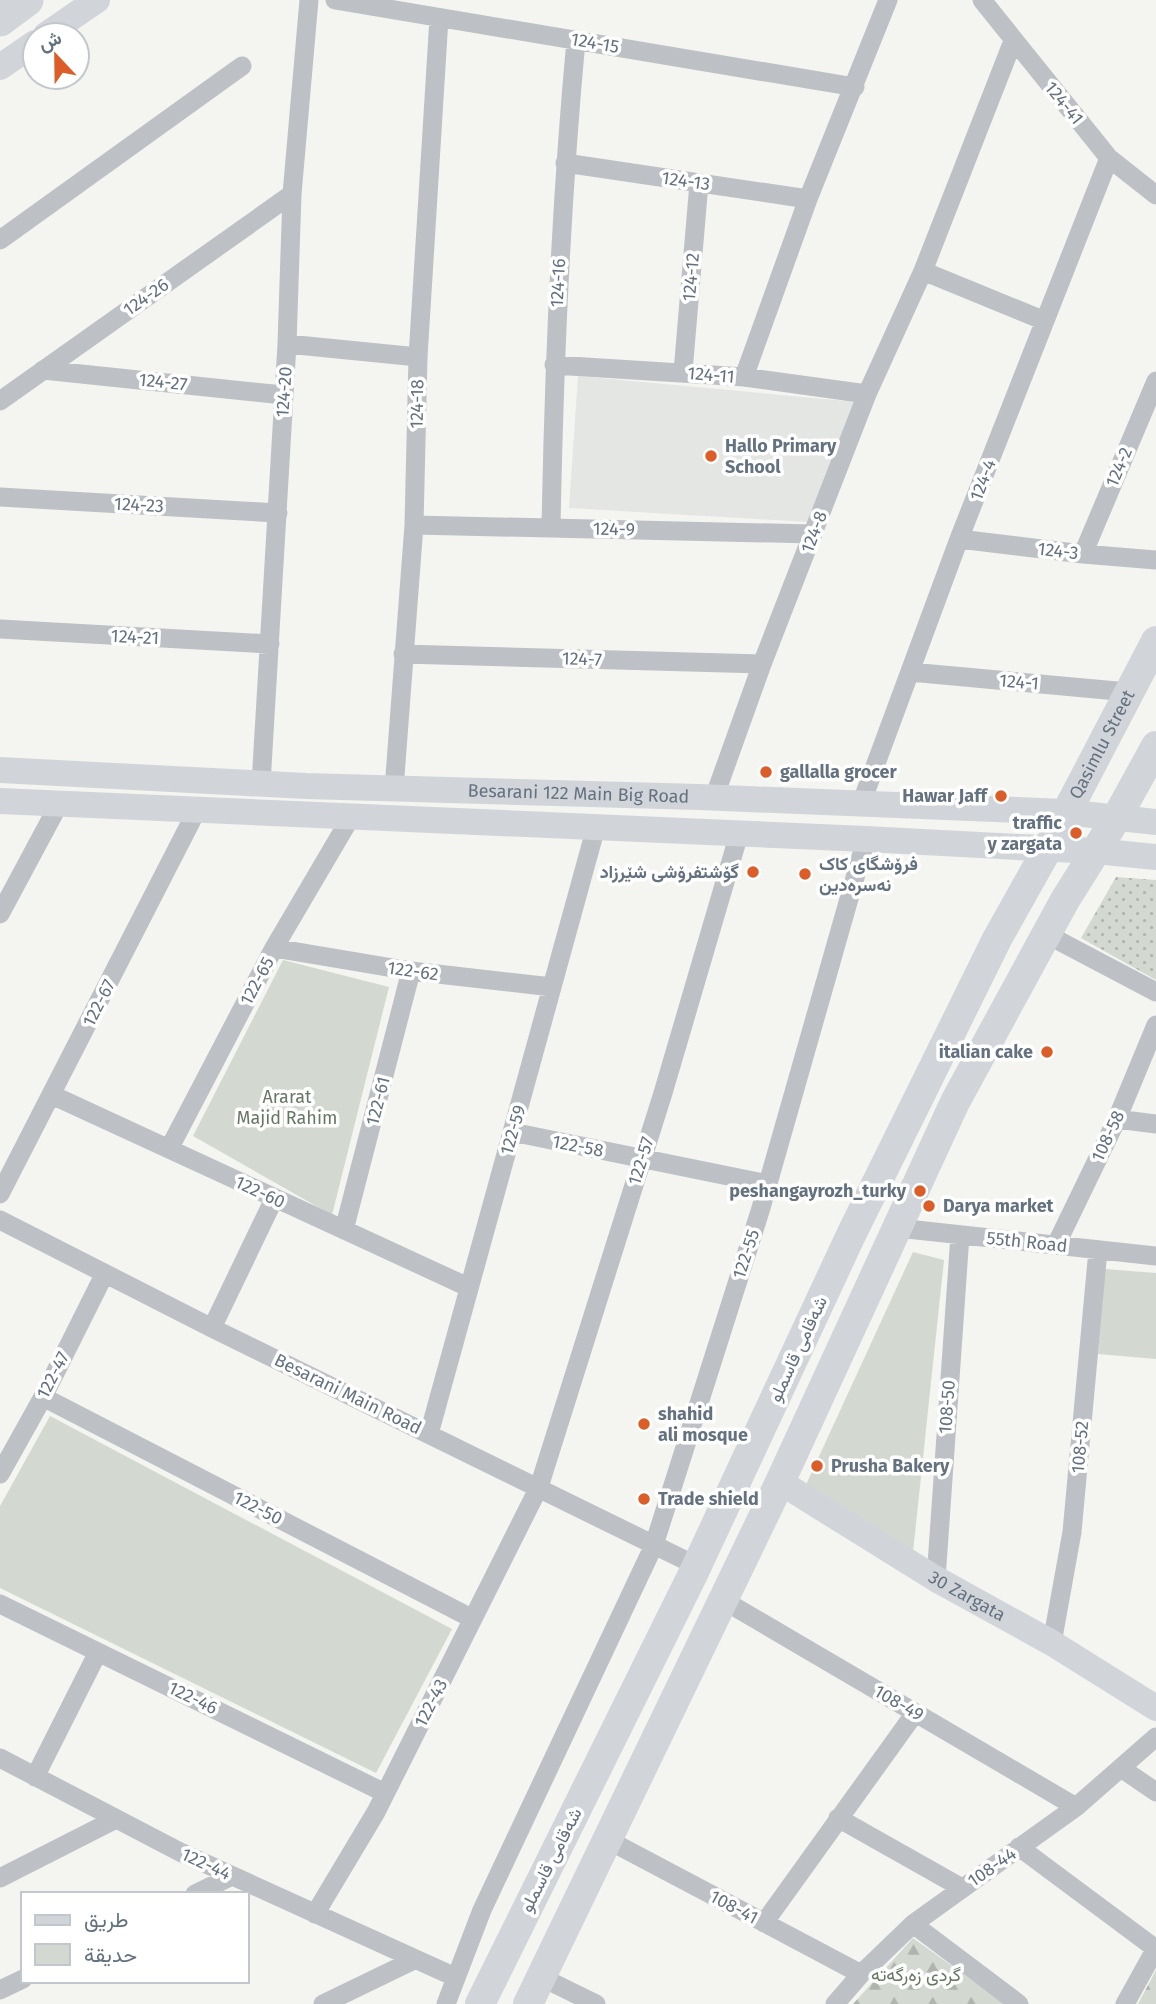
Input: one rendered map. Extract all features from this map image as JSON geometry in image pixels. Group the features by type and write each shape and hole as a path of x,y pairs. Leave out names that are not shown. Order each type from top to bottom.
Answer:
{"highway":[{"path":"0,20 27,0"}],"main road":[{"path":"66,21 97,0"},
{"path":"0,67 21,53"},
{"name":"Qasimlu Street","path":"1048,848 1156,641"},
{"path":"528,2004 780,1482 955,1101 1046,934 1117,817 1156,746"},
{"name":"Besarani 122 Main Big Road","path":"0,771 306,786 1065,812 1156,822"},
{"path":"304,815 306,786"},
{"name":"Besarani 122 Main Big Road","path":"0,801 866,839 1048,848 1156,857"},
{"name":"شەقامی قاسملو","path":"480,2004 697,1566 851,1234 997,939 1048,848"},
{"name":"30 Zargata","path":"780,1482 936,1578 1052,1643 1156,1708"}],"street":[{"name":"124-20","path":"261,784 287,344 292,194 309,0"},
{"name":"124-15","path":"335,0 855,88"},
{"path":"744,377 808,199 855,88 888,0"},
{"name":"124-41","path":"982,0 1109,158 1152,186"},
{"name":"124-18","path":"394,789 402,654 414,525 418,357 439,18"},
{"name":"124-16","path":"551,528 554,365 565,163 576,40"},
{"name":"124-8","path":"714,798 762,664 867,394 923,271 1013,41"},
{"path":"0,240 242,65"},
{"name":"124-4","path":"861,804 959,539 1109,158"},
{"name":"124-13","path":"565,163 808,199"},
{"name":"124-12","path":"683,372 699,183"},
{"name":"124-26","path":"0,401 292,194"},
{"path":"923,271 1045,321"},
{"path":"287,344 418,357"},
{"name":"124-11","path":"554,365 744,377 867,394"},
{"name":"124-27","path":"43,370 283,395"},
{"name":"124-2","path":"1083,554 1156,381"},
{"name":"124-23","path":"0,498 278,513"},
{"name":"124-9","path":"414,525 813,534"},
{"name":"124-3","path":"959,539 1156,560"},
{"name":"124-21","path":"0,629 270,644"},
{"name":"124-7","path":"402,654 762,664"},
{"name":"124-1","path":"910,671 1128,692"},
{"path":"0,914 59,804"},
{"name":"122-67","path":"0,1195 197,810"},
{"name":"122-65","path":"169,1149 274,948 351,817"},
{"name":"122-59","path":"429,1434 596,827"},
{"name":"122-57","path":"539,1487 642,1158 739,834"},
{"name":"122-55","path":"446,2004 482,1910 654,1545 768,1184 866,839"},
{"path":"1046,934 1156,992"},
{"name":"122-62","path":"274,948 411,971 552,987"},
{"name":"122-61","path":"344,1230 411,971"},
{"name":"108-58","path":"1056,1245 1117,1119 1156,1025"},
{"name":"122-60","path":"52,1095 468,1287"},
{"path":"1117,1119 1156,1124"},
{"name":"122-58","path":"512,1132 768,1184"},
{"path":"212,1328 274,1199"},
{"name":"Besarani Main Road","path":"0,1220 104,1275 697,1566"},
{"name":"55th Road","path":"898,1228 1156,1256"},
{"name":"108-50","path":"936,1578 960,1235"},
{"name":"108-52","path":"1052,1643 1072,1532 1098,1250"},
{"name":"122-47","path":"0,1474 43,1397 104,1275"},
{"name":"122-50","path":"43,1397 473,1619"},
{"name":"122-43","path":"315,1914 386,1793 539,1487"},
{"name":"108-49","path":"723,1600 1076,1807"},
{"name":"122-46","path":"0,1604 386,1793"},
{"path":"35,1777 98,1652"},
{"path":"764,1923 915,1713"},
{"name":"108-44","path":"835,2004 860,1974 913,1924 1076,1807 1156,1737"},
{"name":"122-44","path":"0,1758 116,1819 232,1875 455,1977"},
{"path":"1121,1768 1156,1792"},
{"path":"838,1818 962,1888"},
{"path":"0,1878 116,1819"},
{"name":"108-41","path":"608,1840 860,1974"},
{"path":"1019,1847 1156,1949 1125,2004"},
{"path":"199,1892 232,1875"},
{"path":"913,1924 1019,2004"},
{"path":"323,2004 414,1960"},
{"path":"541,1977 596,2004"},
{"path":"0,1990 21,1980"}],"shaded area":[{"name":"Hallo Primary School","path":"578,376 868,403 826,523 569,508"}],"green space":[{"path":"1116,877 1156,880 1156,980 1081,938"},
{"name":"Ararat Majid Rahim","path":"283,960 389,987 332,1215 193,1136"},
{"path":"913,1252 944,1260 913,1552 804,1489"},
{"path":"1105,1269 1156,1273 1156,1359 1098,1354"},
{"path":"50,1416 452,1629 376,1773 0,1588 0,1506"},
{"name":"گردی زەرگەتە","path":"913,1938 1005,2004 853,2004"},
{"path":"1156,1970 1156,2004 1138,2004"}],"place":[{"name":"Hallo Primary School","path":"711,456"},
{"name":"gallalla grocer","path":"766,772"},
{"name":"Hawar Jaff","path":"1001,796"},
{"name":"traffic y zargata","path":"1076,833"},
{"name":"گۆشتفرۆشی شێرزاد","path":"753,872"},
{"name":"فرۆشگای کاک نەسرەدین","path":"805,874"},
{"name":"italian cake","path":"1047,1052"},
{"name":"peshangayrozh_turky","path":"920,1191"},
{"name":"Darya market","path":"929,1206"},
{"name":"shahid ali mosque","path":"644,1424"},
{"name":"Prusha Bakery","path":"817,1466"},
{"name":"Trade shield","path":"644,1499"}]}
